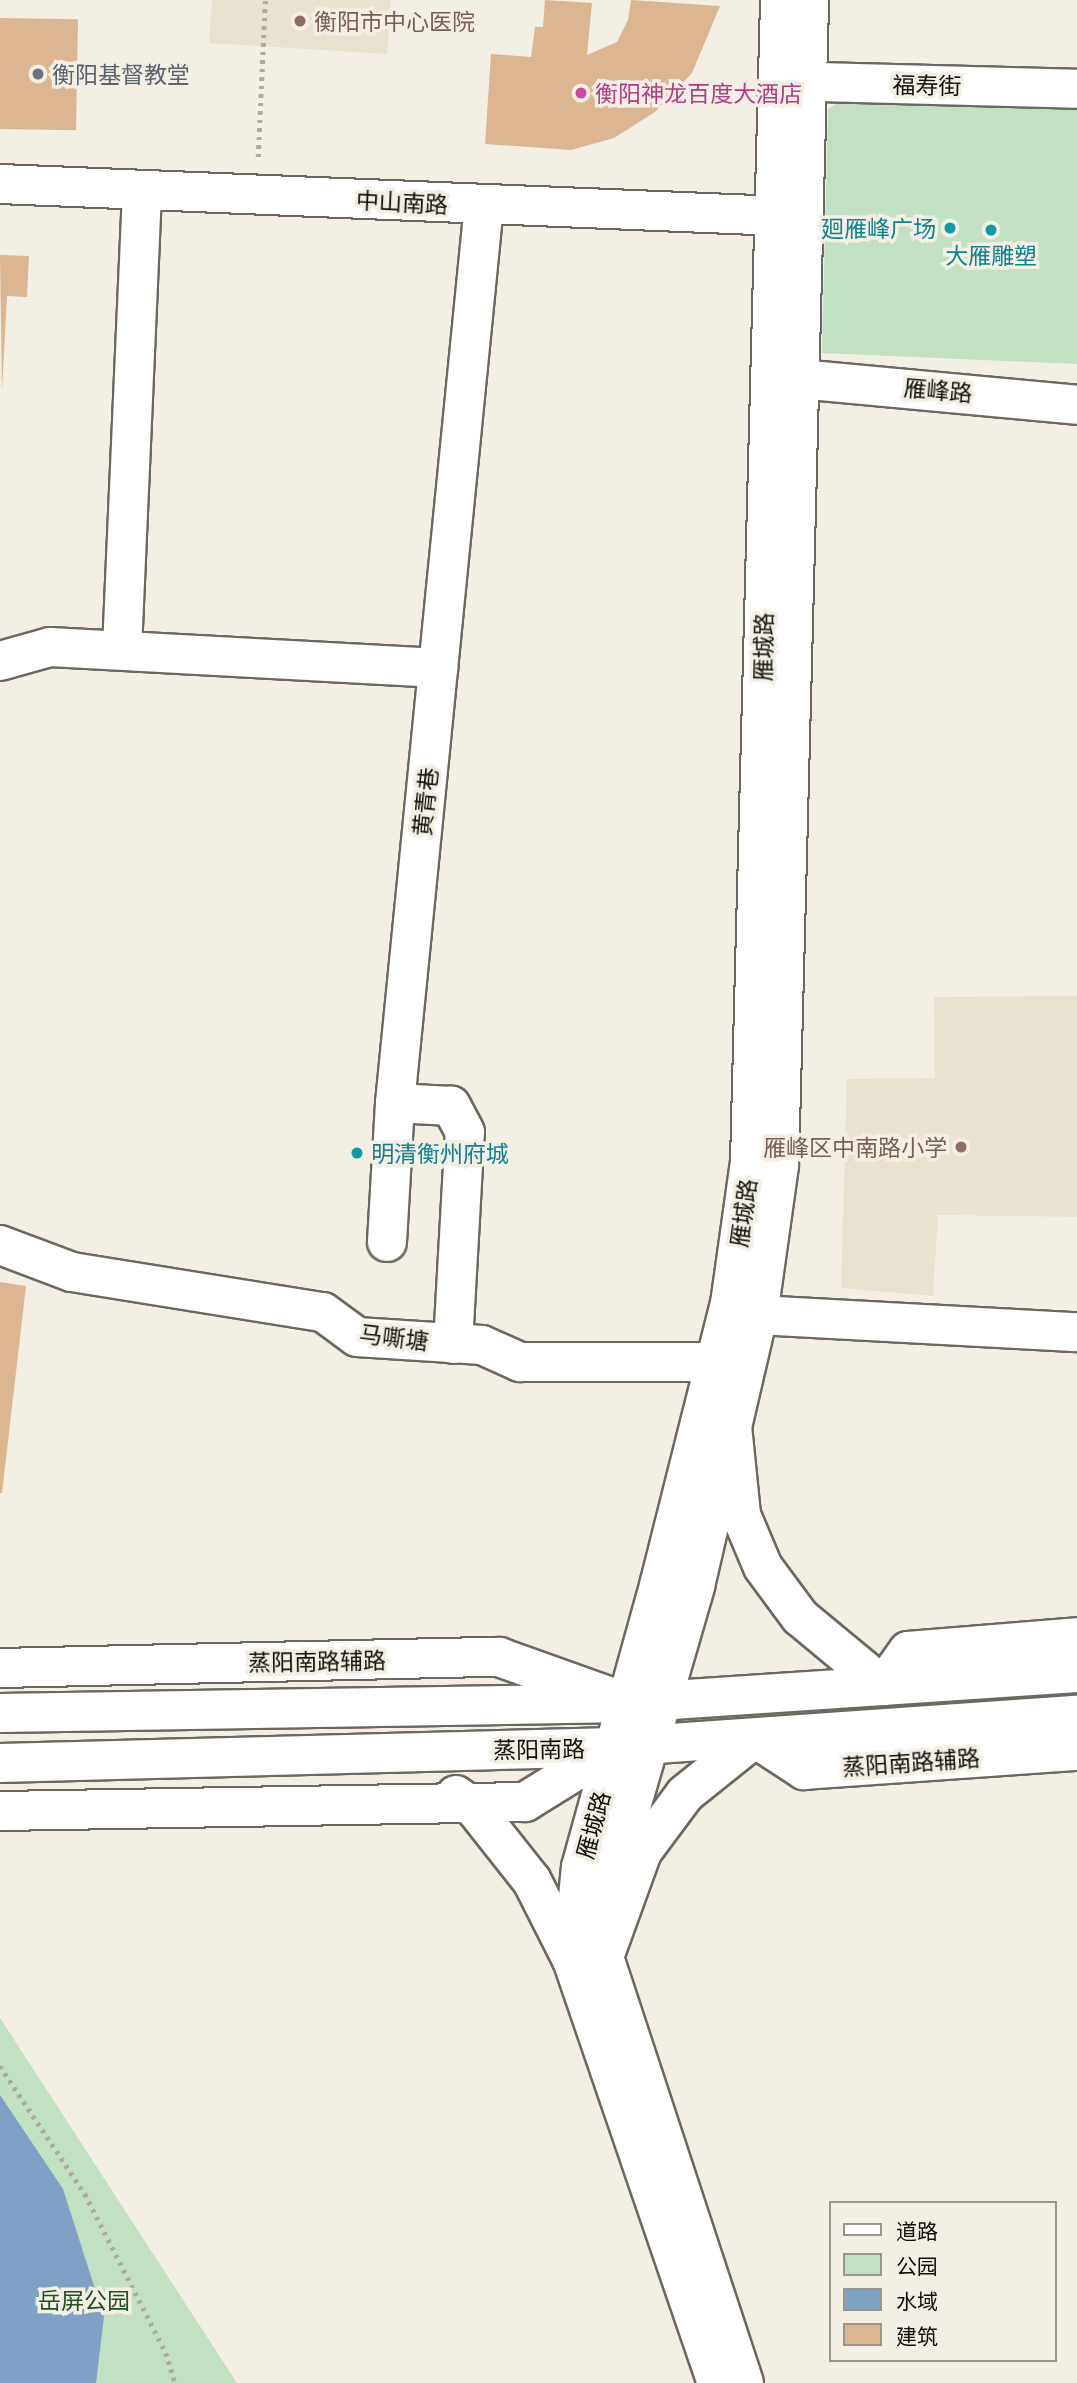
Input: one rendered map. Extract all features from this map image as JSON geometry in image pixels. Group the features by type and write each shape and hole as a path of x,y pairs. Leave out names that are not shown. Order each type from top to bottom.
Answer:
{"main road":[{"name":"雁城路","path":"717,2383 588,1959 582,1867 632,1746 644,1702 730,1304 750,1162 789,217 792,82 780,0"},
{"name":"雁城路","path":"792,82 809,0"},
{"name":"福寿街","path":"792,82 1077,89"},
{"name":"中山南路","path":"0,184 789,217"},
{"path":"122,650 142,190"},
{"name":"黄青巷","path":"387,1242 395,1103 484,205"},
{"name":"雁城路","path":"644,1702 695,1586 758,1315 779,1165 799,379 789,217"},
{"name":"雁峰路","path":"799,379 1077,405"},
{"path":"0,661 50,647 438,668"},
{"path":"395,1103 451,1106 465,1132 453,1344"},
{"name":"马嘶塘","path":"0,1245 72,1272 323,1312 357,1337 482,1346 520,1362 716,1362"},
{"path":"758,1315 1077,1332"},
{"path":"732,1426 741,1515 763,1567 800,1617 883,1686 908,1651 1077,1637"},
{"name":"蒸阳南路辅路","path":"0,1668 499,1657 644,1702"},
{"name":"蒸阳南路","path":"0,1713 644,1702 1077,1673"},
{"name":"蒸阳南路","path":"0,1763 632,1746 1077,1715"},
{"path":"382,1753 419,1769 467,1804 532,1881 588,1959 642,1852 685,1794 755,1738"},
{"name":"蒸阳南路辅路","path":"755,1738 804,1770 1077,1751"},
{"path":"0,1811 525,1802 632,1746"},
{"name":"雁城路","path":"588,1959 744,2383"}],"path":[{"path":"258,157 265,0"},
{"path":"0,2066 85,2193 166,2353 174,2383"}],"shaded area":[{"name":"衡阳市中心医院","path":"212,0 391,0 387,54 209,43"},
{"name":"雁峰区中南路小学","path":"1077,996 1077,1217 938,1215 933,1296 841,1288 847,1079 935,1078 934,997"}],"green space":[{"name":"廻雁峰广场","path":"842,100 1077,108 1077,364 822,353 828,109"},
{"name":"岳屏公园","path":"0,2018 237,2383 0,2383"}],"water":[{"path":"0,2095 63,2189 104,2317 96,2383 0,2383"}],"building":[{"name":"衡阳神龙百度大酒店","path":"545,0 592,3 587,55 617,42 628,20 631,0 720,6 692,73 655,112 614,138 571,150 485,144 491,54 531,57 535,27 543,27"},
{"name":"衡阳基督教堂","path":"0,18 78,19 76,130 0,129"},
{"path":"0,255 29,256 27,297 7,296 2,391"},
{"path":"0,1282 26,1286 2,1493 0,1493"}],"place":[{"name":"衡阳市中心医院","path":"300,21"},
{"name":"衡阳基督教堂","path":"38,74"},
{"name":"衡阳神龙百度大酒店","path":"581,93"},
{"name":"廻雁峰广场","path":"950,228"},
{"name":"大雁雕塑","path":"991,230"},
{"name":"雁峰区中南路小学","path":"961,1147"},
{"name":"明清衡州府城","path":"357,1153"}]}
